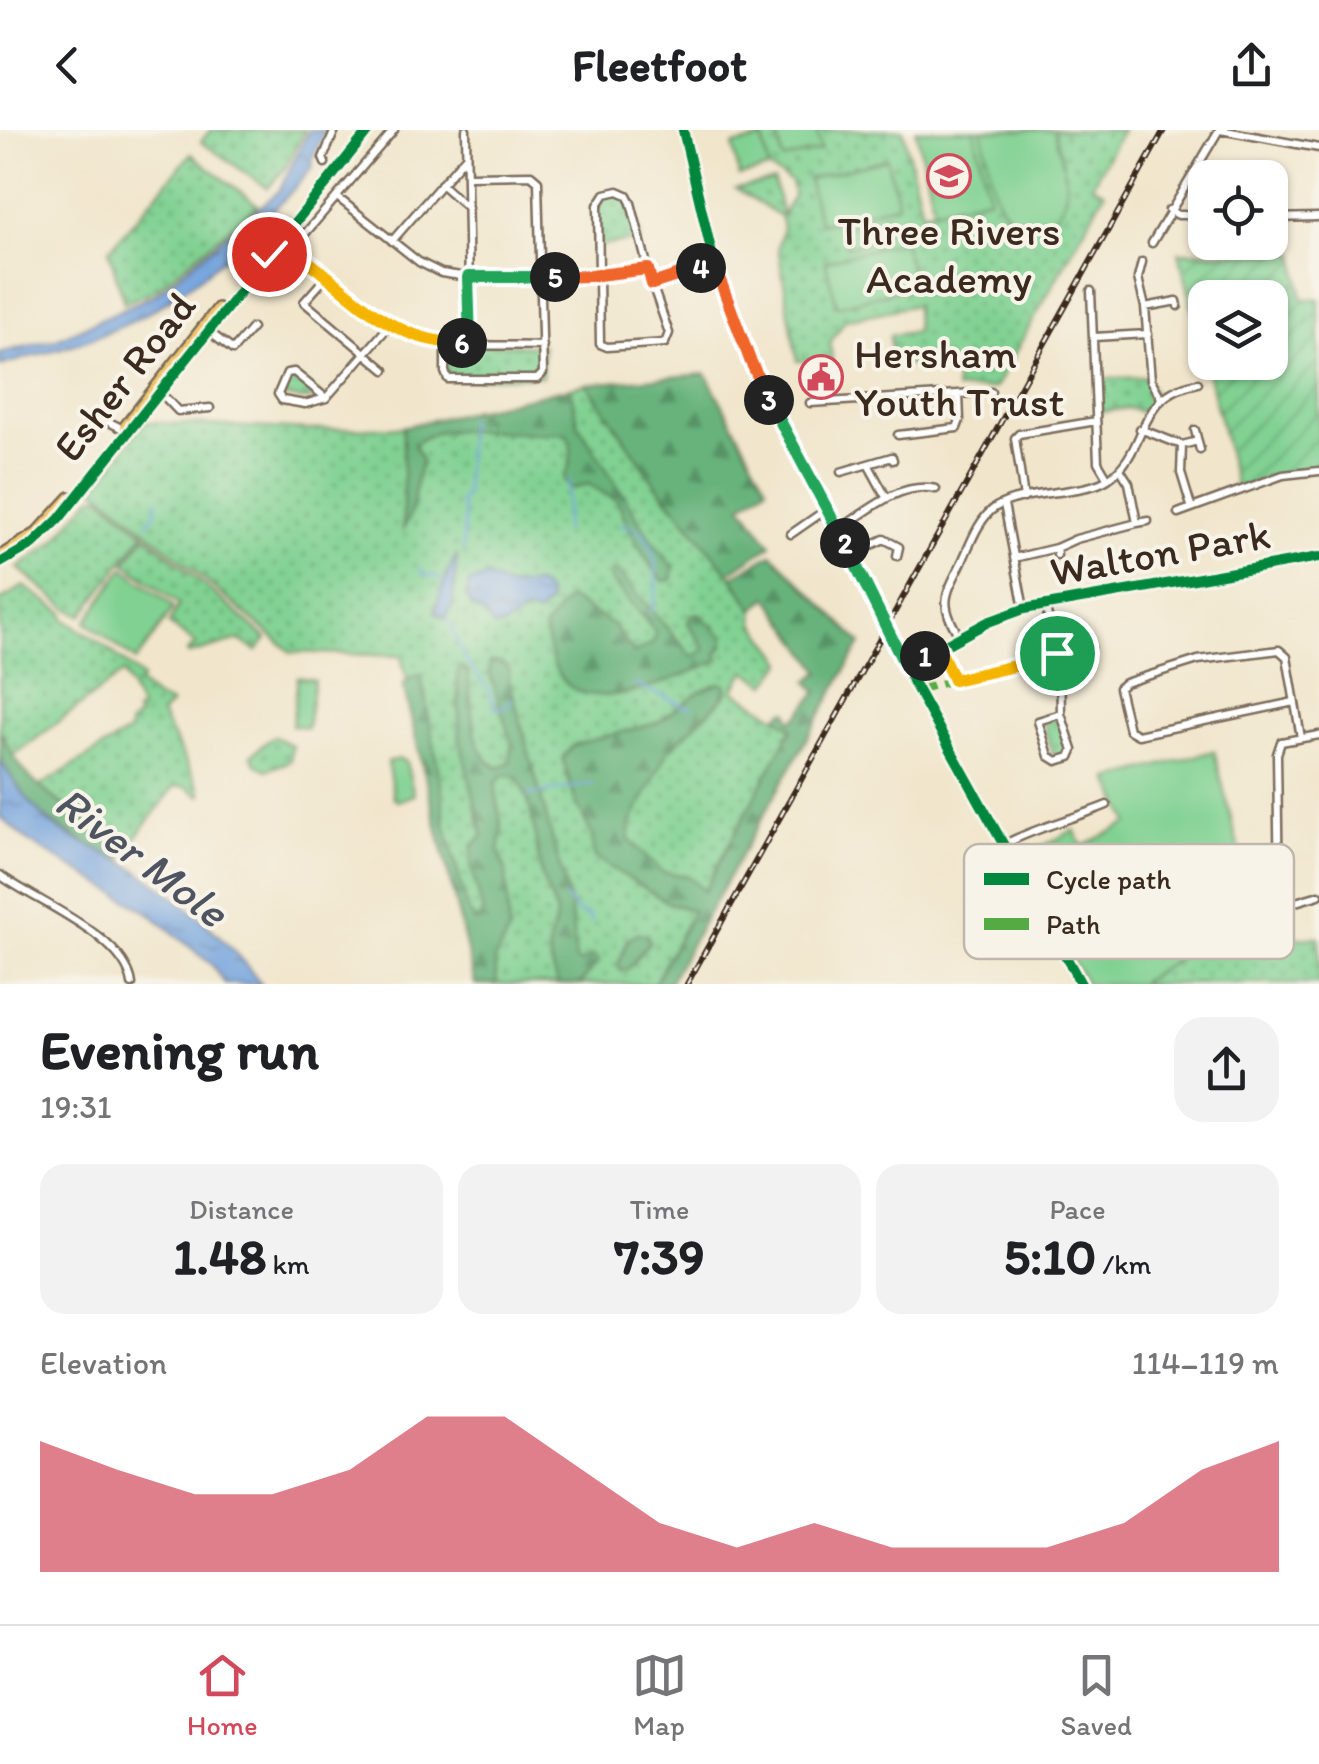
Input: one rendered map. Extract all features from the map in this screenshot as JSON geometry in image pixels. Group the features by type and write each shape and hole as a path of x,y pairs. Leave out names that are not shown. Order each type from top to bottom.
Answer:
{"main road":[{"name":"Esher Road","path":"0,559 34,544 54,525 365,130"},
{"name":"Esher Road","path":"0,559 43,528 365,130"}],"street":[{"path":"325,163 322,158 335,130"},
{"path":"269,254 281,260 394,130"},
{"path":"466,130 470,343"},
{"path":"683,130 714,264 760,384 906,667 1005,844 1106,805"},
{"path":"1152,244 1219,130 1319,148"},
{"path":"392,242 466,155"},
{"path":"445,343 444,372 451,380 540,378 543,373 539,185 535,176 468,176"},
{"path":"441,184 468,208"},
{"path":"613,191 629,198 648,269 667,340 606,348 599,339 598,205 602,197 613,191"},
{"path":"337,198 419,262 441,273 543,277 648,269"},
{"path":"1169,210 1188,215"},
{"path":"1288,218 1319,217"},
{"path":"292,249 389,326 445,343 543,346"},
{"path":"1142,262 1138,278 1151,380 1161,398"},
{"path":"652,284 714,264"},
{"path":"327,276 304,302 384,370"},
{"path":"1091,291 1098,462 1108,479"},
{"path":"1144,308 1180,302"},
{"path":"326,398 294,372 288,374 278,394 282,400 318,403 326,398 389,326"},
{"path":"208,331 233,350 252,328"},
{"path":"1094,337 1148,334"},
{"path":"960,636 947,614 945,598 988,514 1024,498 1091,486 1108,479 1120,469 1161,398 1198,383"},
{"path":"160,392 178,411 210,408"},
{"path":"810,403 991,392"},
{"path":"898,435 957,428 960,394"},
{"path":"92,419 123,429"},
{"path":"1024,498 1015,438 1040,429 1096,421"},
{"path":"1140,429 1182,446 1199,446 1196,430"},
{"path":"1182,446 1180,472 1190,506"},
{"path":"840,472 892,457 893,460"},
{"path":"868,464 886,497"},
{"path":"1120,469 1129,483 1137,523"},
{"path":"1178,513 1283,476 1319,472"},
{"path":"838,530 886,497 925,486 936,490"},
{"path":"1004,504 1024,609"},
{"path":"791,534 826,509"},
{"path":"1014,558 1056,551 1148,522"},
{"path":"978,530 991,529"},
{"path":"850,554 884,539 899,546 897,556"},
{"name":"Walton Park","path":"906,667 960,636 1024,609 1319,557"},
{"path":"1045,605 1058,656 1061,714 1072,754 1057,761 1049,756 1038,721 1061,714"},
{"path":"939,648 954,680 1092,648"},
{"path":"1294,702 1138,735 1129,730 1119,688 1124,683 1198,660 1280,650 1287,657 1301,738"},
{"path":"1278,844 1276,754 1281,742 1319,735"},
{"path":"0,876 74,918 128,967 132,984"},
{"path":"1294,902 1319,894"},
{"path":"1067,959 1080,984"}],"green space":[{"path":"210,130 305,130 285,168 268,188 201,142"},
{"path":"755,130 903,130 922,212 989,197 974,130 1122,130 1092,185 1105,192 995,388 956,390 954,366 948,362 891,366 890,335 916,332 915,305 845,320 830,343 832,360 797,361 778,247 783,227 780,216 736,189 774,181 782,215 794,194 791,182 769,169 763,139"},
{"path":"776,130 816,130 821,150 783,160"},
{"name":"Three Rivers Academy","path":"916,130 974,130 989,197 934,210"},
{"path":"982,130 1054,130 1066,192 1051,218 1031,223 1004,210 992,183"},
{"path":"762,139 769,169 739,176 733,146"},
{"path":"191,154 258,205 155,290 124,303 109,250"},
{"path":"887,159 898,204 820,224 808,179"},
{"path":"608,193 627,195 641,240 598,246 598,210"},
{"path":"872,219 877,239 847,247 842,227"},
{"path":"903,241 915,286 837,306 825,261"},
{"path":"1179,252 1188,252 1188,260 1288,260 1288,254 1296,254 1302,299 1319,299 1319,468 1265,477 1237,492 1210,380 1288,380 1288,280 1188,280 1188,289"},
{"path":"445,343 543,346 542,376 448,379"},
{"path":"706,374 767,487 742,505 771,545 729,573 655,483 587,384"},
{"path":"292,375 320,396 319,398 283,396"},
{"path":"1145,377 1155,395 1142,412 1128,408 1099,412 1099,379"},
{"path":"587,384 655,483 729,573 754,610 755,623 784,662 767,684 746,671 733,690 793,727 654,984 483,984 401,656 291,652 95,488 145,422 311,430 403,427"},
{"path":"570,388 579,426 674,568 672,580 663,581 649,563 618,501 588,484 572,489 565,483 571,455 566,433 458,430 432,434 414,444 422,462 403,529 403,427"},
{"path":"100,496 144,533 82,616 18,568 54,542 92,497"},
{"path":"146,535 267,639 257,651 239,640 187,652 196,644 169,624 179,604 125,563"},
{"path":"772,554 861,643 668,984 654,984 693,911 669,903 597,859 563,759 573,745 657,723 700,691 720,683 726,685 722,699 668,751 631,823 629,840 662,872 688,876 704,891 792,728 777,717 788,711 791,721 817,692 808,681 821,672 768,597 754,610 732,577"},
{"path":"124,568 172,605 136,661 86,622"},
{"path":"611,571 617,571 693,657 705,649 688,623 691,615 698,613 724,637 717,654 719,660 622,694 583,693 568,685 555,666 544,628 568,598 613,625 634,653 653,643 656,633 611,580"},
{"path":"24,586 101,643 142,678 139,684 156,698 171,704 161,714 201,796 186,787 175,786 124,853 37,788 130,731 129,725 141,710 123,673 13,756 0,731 0,601"},
{"path":"490,662 500,662 509,668 570,904 576,960 581,963 592,955 599,961 580,984 558,984 549,950 556,914 542,877 531,811 516,777 503,775 495,784 509,932 495,959 497,984 475,984 403,685 421,675 444,819 467,909 475,920 479,919 483,913 471,865 472,846 483,836 460,740 457,674 461,666 468,672 477,740 489,762 499,768 510,762 512,745 489,671"},
{"path":"298,677 314,680 307,728 292,725"},
{"path":"1060,717 1070,748 1058,757 1052,753 1044,726 1047,720"},
{"path":"0,731 33,781 124,853 122,861 52,822 23,796 1,762"},
{"path":"274,736 292,746 290,761 267,770 257,765 251,755"},
{"path":"1214,751 1238,844 1086,844 1129,823 1109,779"},
{"path":"387,762 406,762 414,795 398,801 394,798"},
{"path":"1074,830 1081,844 1047,844"},
{"path":"637,933 647,935 649,942 628,969 621,971 618,965 628,940"},
{"path":"1294,937 1319,937 1319,984 1139,984 1177,959 1294,959"},
{"path":"1072,959 1175,959 1139,984 1086,984"}],"water":[{"path":"309,130 325,130 312,160 313,167 252,232 206,273 131,322 0,366 0,353 57,339 156,294 279,191"},
{"path":"457,555 453,603 445,619 435,612"},
{"path":"488,577 508,587 536,584 547,593 549,603 538,614 525,612 502,627 494,627 466,596 469,583"},
{"path":"0,760 29,801 56,827 129,865 166,890 201,918 261,984 225,984 212,965 148,912 29,842 0,817"}],"waterway":[{"path":"463,551 464,513 460,501 465,496 468,419"},
{"path":"564,530 569,480"},
{"path":"147,523 156,512 158,499"},
{"path":"619,525 633,527 650,544 656,572 651,611"},
{"path":"420,569 443,582"},
{"path":"448,619 466,661 488,689 496,709 507,706 512,699"},
{"path":"634,684 691,708"},
{"path":"528,795 593,784"},
{"path":"565,898 578,912 589,916 591,922"}],"railway":[{"path":"687,984 1164,130"}],"marked path":[{"path":"918,690 954,680"}],"cycle path":[{"path":"0,563 33,544 59,519 369,130"},
{"path":"683,130 714,263 760,384 851,555 892,644 1003,844"},
{"path":"905,667 988,622 1024,609 1319,557"},
{"path":"1067,959 1081,984"}],"place":[{"name":"Three Rivers Academy","path":"949,176"},
{"name":"Hersham Youth Trust","path":"821,377"}],"route":[{"path":"269,254 281,260 292,249 389,326 445,343 470,343 468,277 590,276 648,269 652,284 714,264 760,384 906,667 939,648 954,680 1058,656 1057,653"}],"water label":[{"name":"River Mole","path":"142,856"}]}
